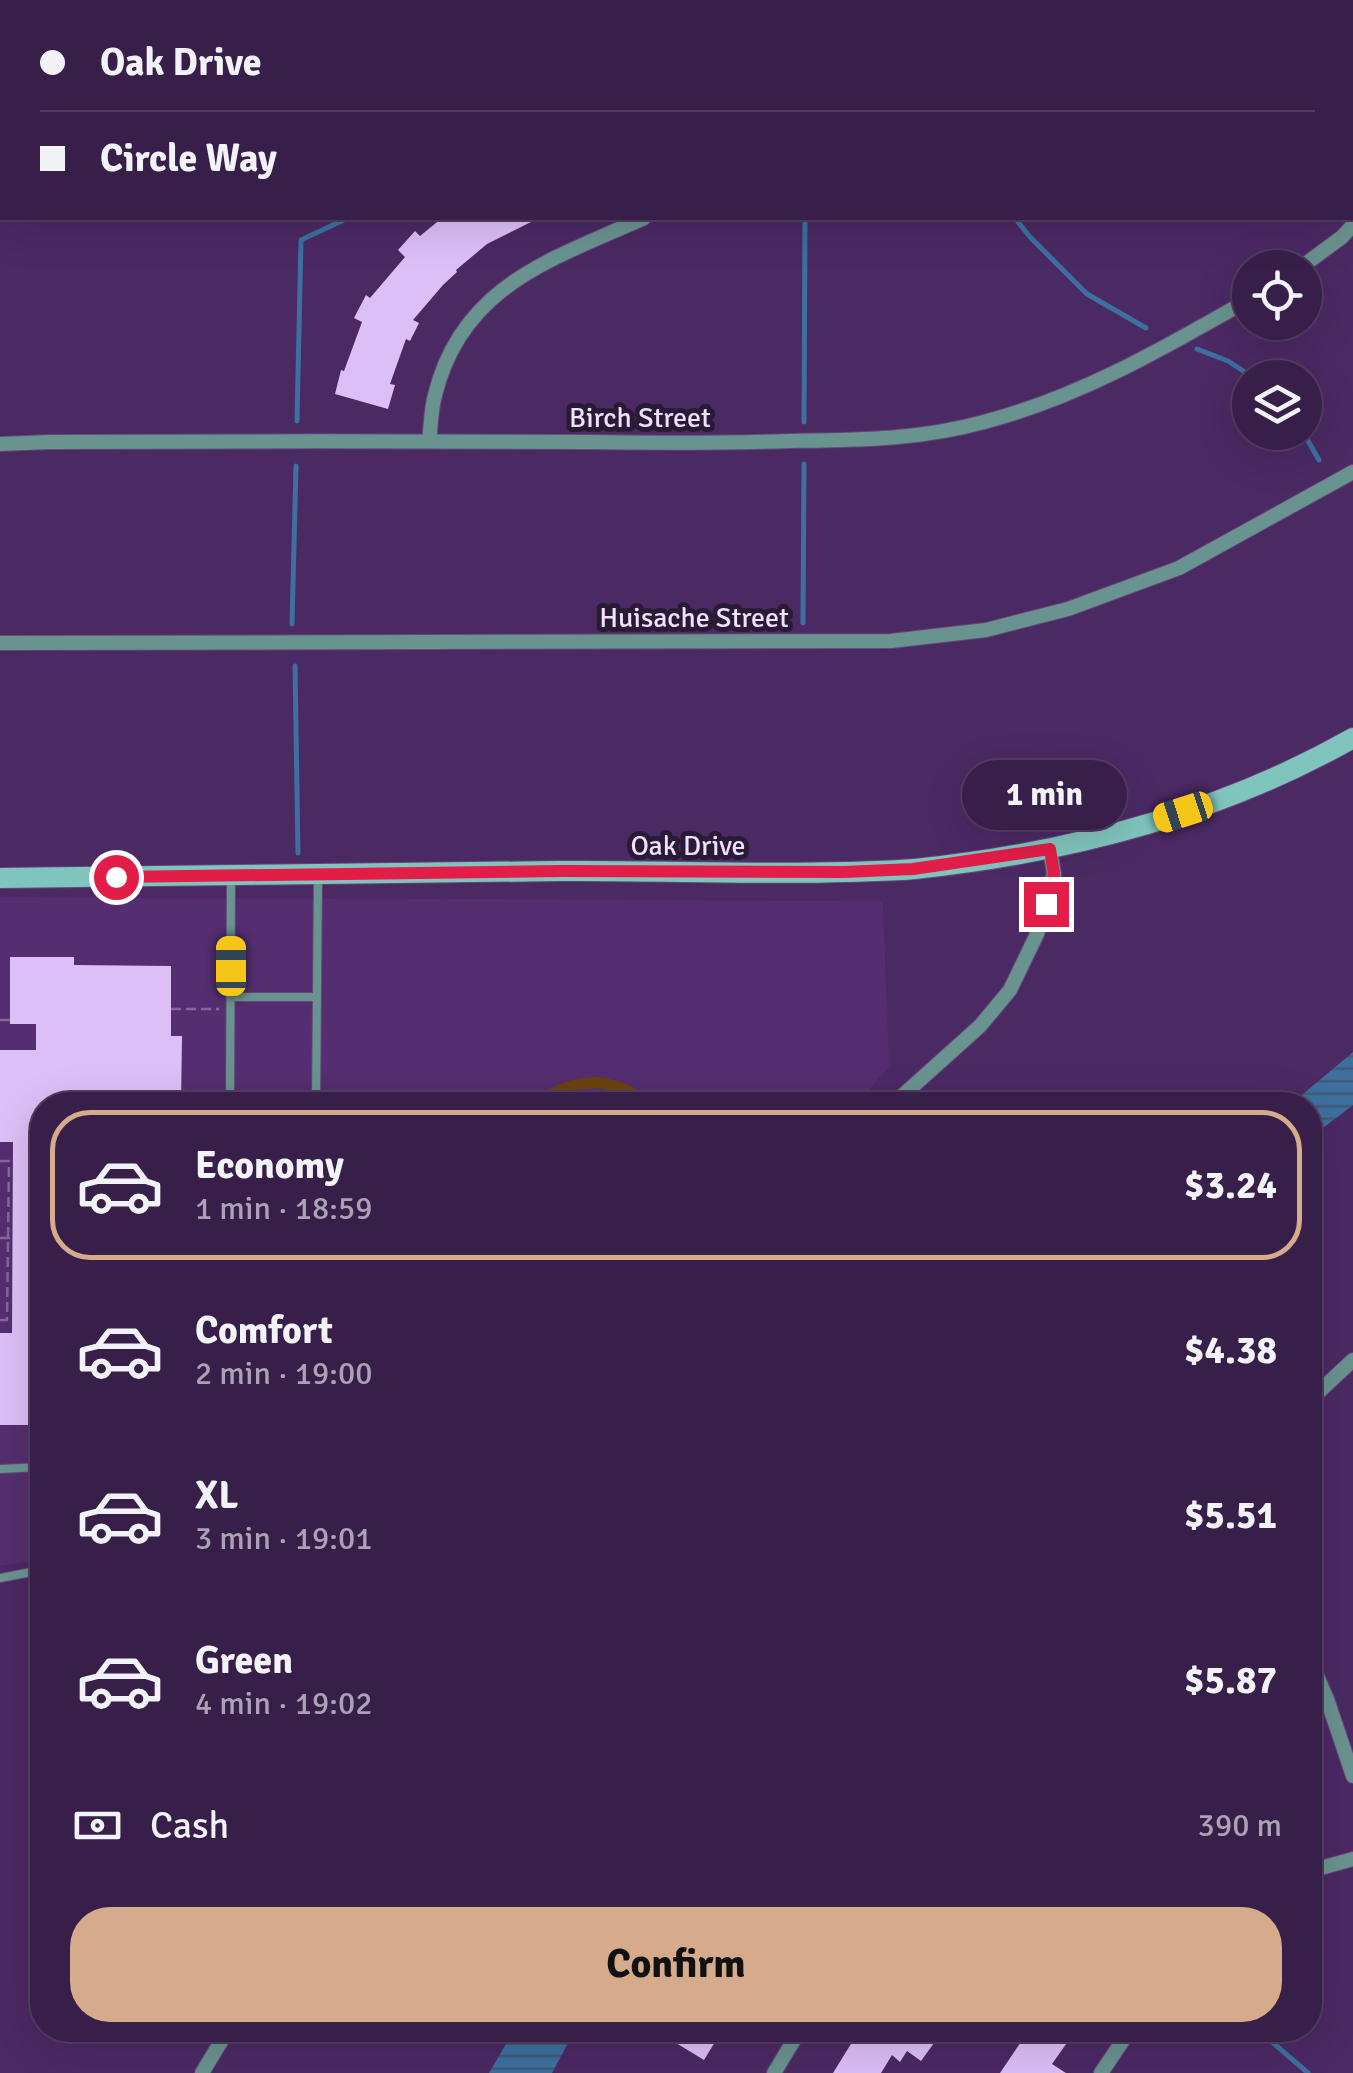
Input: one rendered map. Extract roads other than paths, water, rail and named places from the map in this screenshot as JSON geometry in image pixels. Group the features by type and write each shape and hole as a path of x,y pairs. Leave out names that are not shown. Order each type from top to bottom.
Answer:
{"street":[{"path":"430,441 434,396 445,364 462,331 480,310 505,286 540,264 639,220"},
{"path":"1322,251 1353,225"},
{"name":"Birch Street","path":"0,444 887,440 939,433 1066,396 1129,367 1232,309"},
{"name":"Huisache Street","path":"0,644 891,641 986,630 1068,609 1179,568 1353,472"},
{"name":"Oak Drive","path":"0,878 896,870 1050,849 1123,832 1260,784 1353,738"},
{"path":"906,1092 980,1026 1010,990 1037,934 1054,874 1050,849"},
{"path":"1322,1389 1353,1360"},
{"path":"1322,1688 1353,1776"},
{"path":"1322,1867 1353,1858"},
{"path":"202,2073 221,2042"},
{"path":"774,2073 793,2042"},
{"path":"1101,2073 1122,2042"}],"lane":[{"path":"230,1092 231,876"},
{"path":"316,1092 318,876"},
{"path":"230,997 317,997"},
{"path":"0,1469 30,1468"},
{"path":"0,1578 30,1572"}],"water":[{"path":"1353,1052 1353,1105 1322,1129 1322,1092 1305,1092"},
{"path":"507,2042 569,2042 552,2073 489,2073"}],"waterway":[{"path":"297,421 301,240 344,220"},
{"path":"804,422 805,220"},
{"path":"1017,220 1087,294 1146,328"},
{"path":"1197,349 1232,364"},
{"path":"1313,450 1319,460"},
{"path":"803,623 804,464"},
{"path":"292,624 296,466"},
{"path":"295,666 298,853"},
{"path":"1272,2042 1308,2073"}]}
